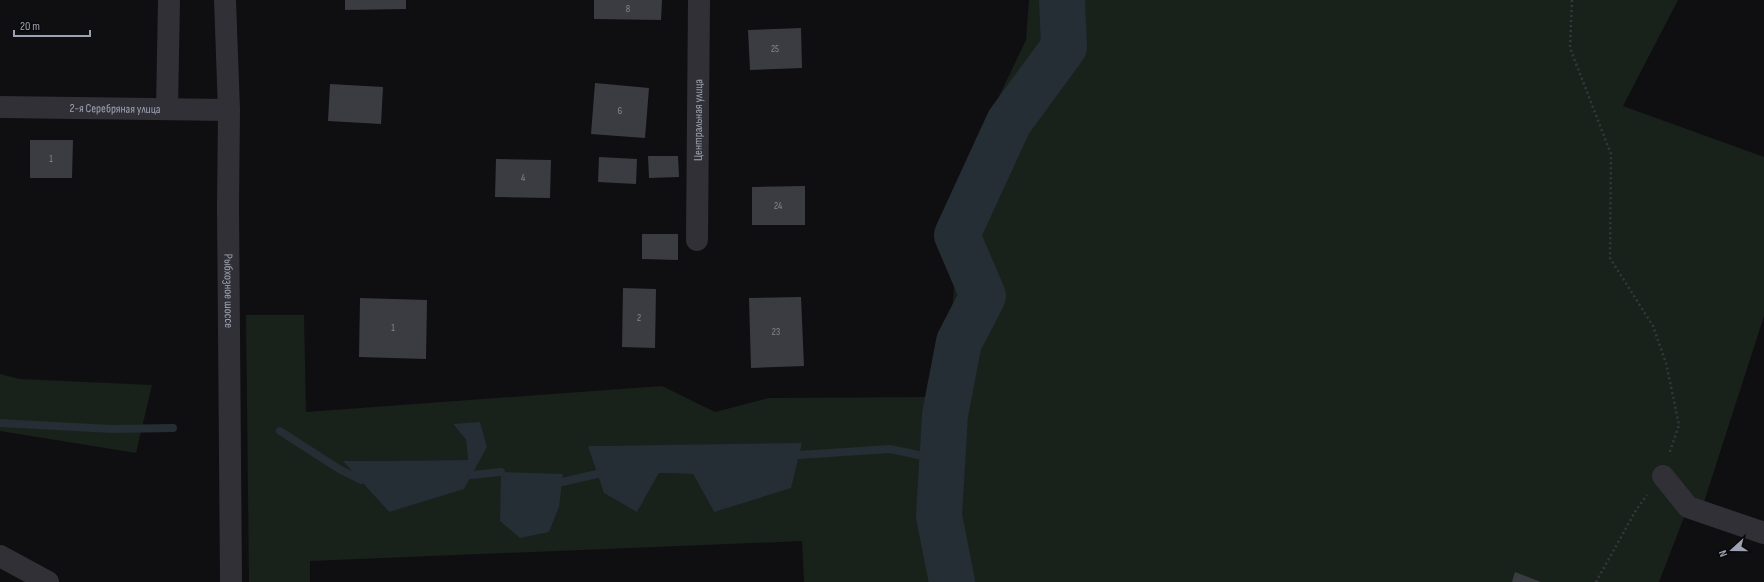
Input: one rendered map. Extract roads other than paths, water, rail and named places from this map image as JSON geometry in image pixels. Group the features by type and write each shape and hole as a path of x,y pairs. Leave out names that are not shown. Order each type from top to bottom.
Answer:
{"street":[{"path":"167,110 169,0"},
{"name":"Рыбхозное шоссе","path":"225,0 229,110 228,207 231,582"},
{"name":"Центральная улица","path":"697,240 699,0"},
{"name":"2-я Серебряная улица","path":"0,107 229,110"},
{"path":"1662,476 1688,507 1764,533"},
{"path":"0,556 48,582"}],"waterway":[{"path":"952,582 939,516 945,415 959,342 983,296 957,235 1009,122 1064,47 1062,0"},
{"path":"0,423 112,429 173,428"},
{"path":"280,431 339,469 361,480"},
{"path":"799,455 890,449 942,460"},
{"path":"472,475 501,472"},
{"path":"562,482 597,474"}]}
